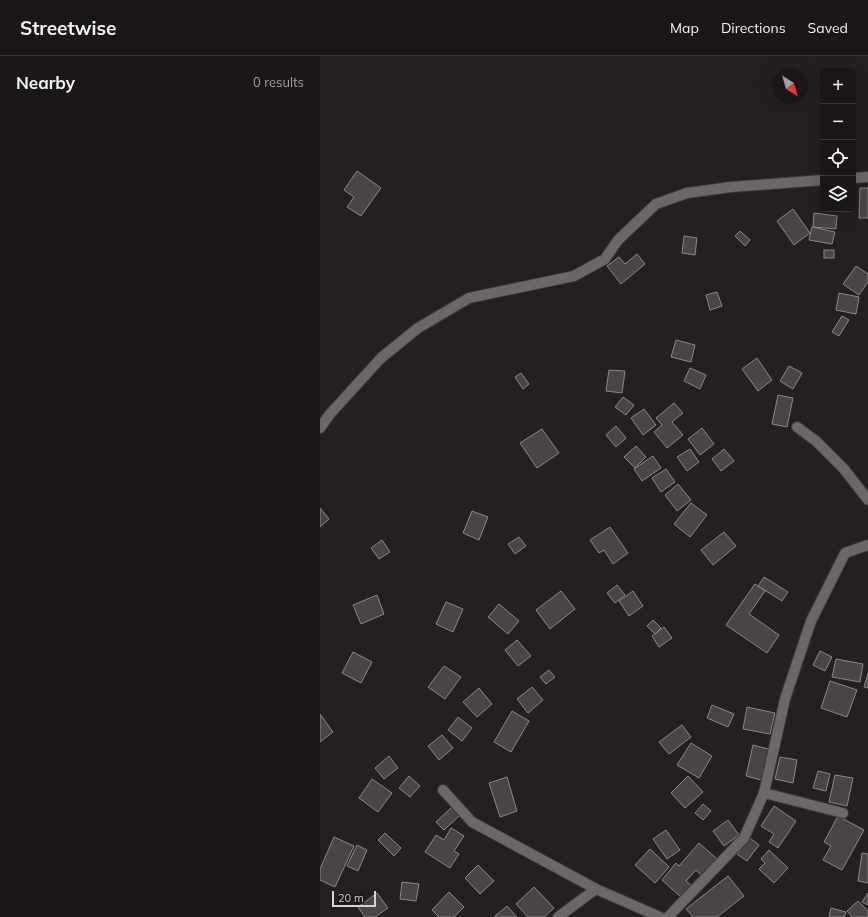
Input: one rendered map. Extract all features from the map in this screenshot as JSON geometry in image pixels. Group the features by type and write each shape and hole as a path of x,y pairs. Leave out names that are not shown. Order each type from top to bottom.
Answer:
{"street":[{"path":"856,178 868,177"},
{"path":"320,428 330,414 381,358 418,328 469,298 574,276 605,259 618,240 656,204 687,193 731,187 820,180"},
{"path":"797,428 816,441 844,469 868,500"},
{"path":"668,917 744,838 764,793 785,698 811,621 845,553 868,544"},
{"path":"443,790 472,822 596,889 660,917"},
{"path":"764,793 843,813"},
{"path":"558,917 596,889"}],"building":[{"path":"357,171 381,188 361,216 347,207 354,197 344,190"},
{"path":"860,188 868,188 868,218 859,218"},
{"path":"793,209 810,233 794,245 777,221"},
{"path":"814,213 837,216 836,229 813,227"},
{"path":"812,227 835,232 832,244 809,240"},
{"path":"740,231 750,240 745,246 735,236"},
{"path":"684,236 697,238 695,255 682,253"},
{"path":"824,250 834,250 834,258 824,258"},
{"path":"637,254 645,264 621,284 607,266 619,257 625,264"},
{"path":"856,266 868,274 868,282 859,295 843,284"},
{"path":"717,292 722,306 710,310 706,295"},
{"path":"839,293 859,297 856,314 836,310"},
{"path":"842,316 849,320 839,336 832,332"},
{"path":"676,340 695,345 691,362 671,357"},
{"path":"757,358 772,380 758,391 742,369"},
{"path":"789,366 802,373 793,389 780,381"},
{"path":"690,368 706,375 700,389 684,381"},
{"path":"609,370 625,371 622,393 606,391"},
{"path":"521,373 529,384 523,389 515,377"},
{"path":"778,395 793,398 787,427 772,424"},
{"path":"623,397 634,405 626,415 615,407"},
{"path":"674,403 683,413 672,422 683,435 667,448 654,432 662,425 656,418"},
{"path":"644,409 656,425 643,435 631,418"},
{"path":"616,426 626,438 616,447 606,435"},
{"path":"702,428 714,444 700,455 688,439"},
{"path":"542,429 559,453 537,468 520,443"},
{"path":"636,446 646,457 635,468 624,457"},
{"path":"690,449 699,462 687,471 677,457"},
{"path":"724,449 734,461 721,471 712,459"},
{"path":"653,456 661,468 642,481 634,469"},
{"path":"666,469 675,482 661,492 652,478"},
{"path":"678,484 691,500 677,511 665,495"},
{"path":"691,503 707,515 690,537 674,524"},
{"path":"320,508 329,519 320,527"},
{"path":"472,511 488,517 479,540 463,533"},
{"path":"610,527 628,553 613,564 604,550 599,553 590,540"},
{"path":"724,532 736,546 713,565 701,550"},
{"path":"519,537 526,546 515,554 508,544"},
{"path":"382,540 390,552 379,559 371,548"},
{"path":"764,577 788,592 782,601 758,586"},
{"path":"755,584 765,591 749,614 779,635 767,653 726,625"},
{"path":"617,585 625,595 615,603 607,593"},
{"path":"561,591 575,609 550,629 536,610"},
{"path":"633,591 643,606 629,616 619,601"},
{"path":"377,595 384,614 361,624 353,605"},
{"path":"446,602 463,609 453,632 436,624"},
{"path":"499,604 519,621 508,634 488,617"},
{"path":"653,620 661,628 655,634 647,626"},
{"path":"664,627 672,638 659,647 652,636"},
{"path":"517,640 531,656 518,666 505,650"},
{"path":"820,651 832,657 825,671 813,665"},
{"path":"353,652 372,662 361,683 342,673"},
{"path":"836,659 863,664 860,682 832,677"},
{"path":"444,666 461,677 445,699 428,687"},
{"path":"549,670 555,677 546,684 540,677"},
{"path":"868,673 868,688 864,687"},
{"path":"830,681 857,690 847,717 821,708"},
{"path":"532,687 543,700 528,713 517,699"},
{"path":"479,688 492,704 477,717 463,702"},
{"path":"712,705 734,714 728,727 707,718"},
{"path":"747,707 775,713 770,734 743,729"},
{"path":"512,711 529,721 511,752 494,742"},
{"path":"320,714 333,732 320,742"},
{"path":"458,717 472,728 462,741 448,730"},
{"path":"682,725 691,737 669,754 659,742"},
{"path":"442,735 453,748 439,760 428,746"},
{"path":"691,743 712,756 699,778 677,765"},
{"path":"753,745 772,750 765,781 746,776"},
{"path":"389,756 398,768 384,779 375,768"},
{"path":"780,757 797,760 793,783 775,779"},
{"path":"818,771 830,774 826,791 813,788"},
{"path":"835,775 853,778 847,806 829,802"},
{"path":"409,776 420,786 410,797 399,788"},
{"path":"688,776 703,792 685,808 671,793"},
{"path":"507,777 517,811 500,817 489,783"},
{"path":"372,779 392,793 378,812 359,798"},
{"path":"703,804 711,811 703,820 695,813"},
{"path":"774,806 796,821 778,848 769,842 774,834 761,826"},
{"path":"452,807 460,815 444,830 436,822"},
{"path":"838,816 864,830 842,870 823,860 831,846 824,842"},
{"path":"728,820 739,835 724,846 713,831"},
{"path":"451,828 464,836 454,851 459,854 450,868 425,852 436,835 444,840"},
{"path":"666,830 680,850 667,859 653,839"},
{"path":"385,833 401,848 394,856 378,840"},
{"path":"334,837 354,846 335,887 320,880 320,869"},
{"path":"750,838 759,845 747,861 737,854"},
{"path":"699,843 717,859 702,876 696,870 686,881 692,886 682,898 662,880 676,863 679,866"},
{"path":"357,845 367,850 358,871 347,866"},
{"path":"650,849 669,867 655,883 635,865"},
{"path":"769,850 788,868 774,883 759,869 765,863 761,859"},
{"path":"862,853 868,854 868,883 858,881"},
{"path":"478,865 494,881 480,894 465,878"},
{"path":"728,876 744,896 717,917 693,917 686,909"},
{"path":"402,882 419,884 416,901 400,899"},
{"path":"534,887 554,908 544,917 528,917 516,904"},
{"path":"449,892 464,907 454,917 439,917 432,910"},
{"path":"377,893 388,908 375,917 365,917 358,907"},
{"path":"868,893 868,905 862,902"},
{"path":"858,901 868,911 868,917 852,917 847,911"},
{"path":"507,906 517,917 495,916"},
{"path":"831,908 846,912 844,917 829,917"}]}
